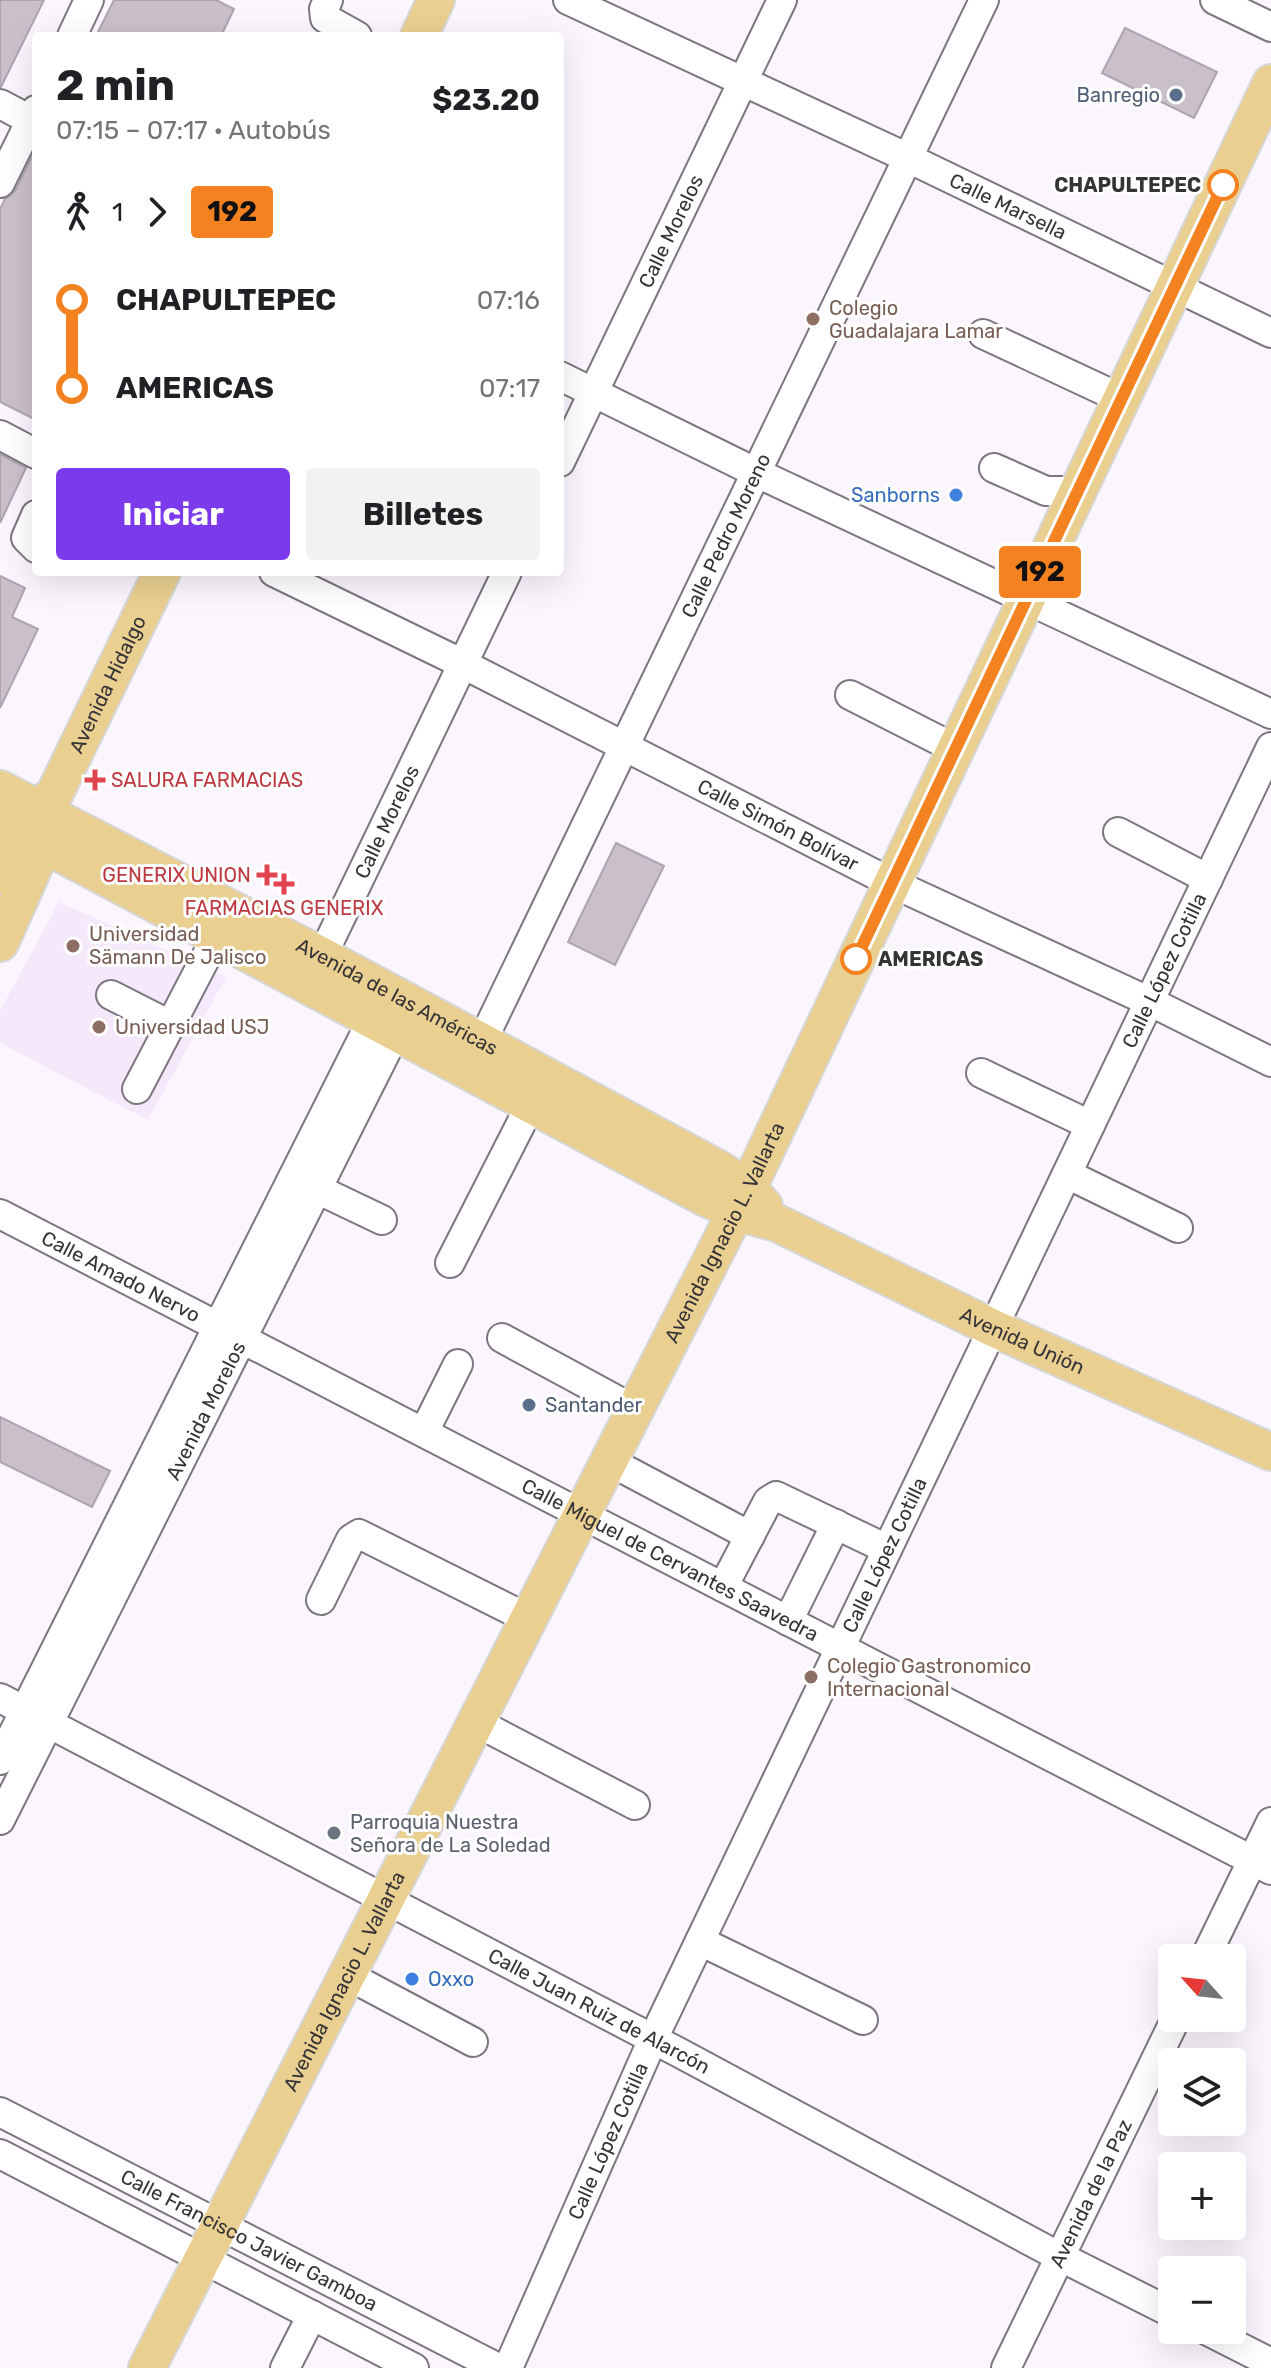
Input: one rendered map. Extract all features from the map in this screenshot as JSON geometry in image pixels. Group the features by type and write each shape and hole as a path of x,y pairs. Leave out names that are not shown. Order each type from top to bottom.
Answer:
{"main road":[{"path":"421,32 436,0"},
{"name":"Avenida Ignacio L. Vallarta","path":"147,2368 742,1200 1271,83"},
{"name":"Avenida Hidalgo","path":"0,876 35,820 160,576"},
{"name":"Avenida de las Américas","path":"0,789 35,820 217,936 315,970"},
{"name":"Avenida Hidalgo","path":"0,943 35,820"},
{"name":"Avenida de las Américas","path":"35,820 742,1200"},
{"name":"Avenida de las Américas","path":"476,1056 531,1104 742,1200"},
{"name":"Avenida Unión","path":"742,1200 777,1223 993,1328 1271,1452"}],"street":[{"path":"74,32 89,0"},
{"path":"328,0 324,9 325,18 350,32"},
{"name":"Calle Marsella","path":"568,0 908,158 1271,333"},
{"name":"Calle Morelos","path":"564,454 782,0"},
{"name":"Calle Pedro Moreno","path":"476,1056 984,0"},
{"path":"1215,0 1271,27"},
{"path":"0,104 32,117"},
{"path":"0,183 32,122"},
{"path":"983,334 1122,399"},
{"path":"564,378 757,473 1271,714"},
{"path":"0,435 32,452"},
{"path":"994,468 1046,491 1078,491"},
{"path":"32,524 26,538 32,544"},
{"name":"Calle Simón Bolívar","path":"282,576 463,664 892,883 1271,1062"},
{"name":"Calle Morelos","path":"315,970 505,576"},
{"path":"850,695 956,749"},
{"name":"Calle López Cotilla","path":"508,2368 653,2039 1271,747"},
{"path":"1118,832 1208,879"},
{"path":"137,1089 217,936"},
{"path":"111,995 170,1025"},
{"name":"Avenida Morelos","path":"230,1332 317,1189 392,1011"},
{"name":"Avenida Morelos","path":"0,1760 230,1332 392,1011"},
{"path":"981,1073 1090,1125"},
{"path":"450,1263 531,1104"},
{"path":"1067,1174 1178,1228"},
{"path":"317,1189 382,1220"},
{"name":"Calle Amado Nervo","path":"0,1214 230,1332"},
{"name":"Calle Miguel de Cervantes Saavedra","path":"230,1332 1262,1865"},
{"path":"502,1338 635,1410"},
{"path":"424,1432 458,1364"},
{"path":"609,1461 750,1536"},
{"path":"723,1587 768,1501 776,1496 887,1549"},
{"path":"788,1621 836,1524"},
{"path":"321,1600 351,1539 359,1534 529,1619"},
{"name":"Avenida Morelos","path":"0,1820 24,1711"},
{"name":"Calle Juan Ruiz de Alarcón","path":"24,1711 1158,2306"},
{"path":"476,1722 635,1805"},
{"path":"1214,1944 1262,1865 1271,1822"},
{"path":"700,1941 863,2020"},
{"path":"347,1975 473,2042"},
{"name":"Avenida de la Paz","path":"1006,2368 1169,2032"},
{"name":"Calle Francisco Javier Gamboa","path":"0,2112 498,2368"},
{"name":"Calle Francisco Javier Gamboa","path":"0,2154 405,2366"},
{"path":"285,2368 312,2315"},
{"path":"1234,2344 1271,2363"}],"shaded area":[{"name":"Universidad USJ","path":"59,902 226,977 148,1120 0,1043 0,1011"}],"building":[{"path":"0,0 44,0 1,87 0,87"},
{"path":"114,0 216,0 234,9 223,32 98,32"},
{"name":"Banregio","path":"1125,28 1217,72 1194,118 1102,73"},
{"path":"32,156 32,418 0,402 0,209 5,199 15,191"},
{"path":"0,454 26,468 0,523"},
{"path":"0,576 25,588 12,617 38,629 0,708"},
{"path":"616,843 664,866 615,965 568,942"},
{"path":"0,1417 110,1471 92,1507 0,1462"}],"bus line":[{"name":"192","path":"856,959 1223,185"}],"place":[{"name":"Banregio","path":"1176,95"},
{"name":"CHAPULTEPEC","path":"1223,185"},
{"name":"Colegio Guadalajara Lamar","path":"813,319"},
{"name":"Sanborns","path":"956,495"},
{"name":"SALURA FARMACIAS","path":"95,780"},
{"name":"GENERIX UNION","path":"267,875"},
{"name":"FARMACIAS GENERIX","path":"284,884"},
{"name":"Universidad Sämann De Jalisco","path":"73,946"},
{"name":"AMERICAS","path":"856,959"},
{"name":"Universidad USJ","path":"99,1027"},
{"name":"Santander","path":"529,1405"},
{"name":"Colegio Gastronomico Internacional","path":"811,1677"},
{"name":"Parroquia Nuestra Señora de La Soledad","path":"334,1833"},
{"name":"Oxxo","path":"412,1979"}]}
